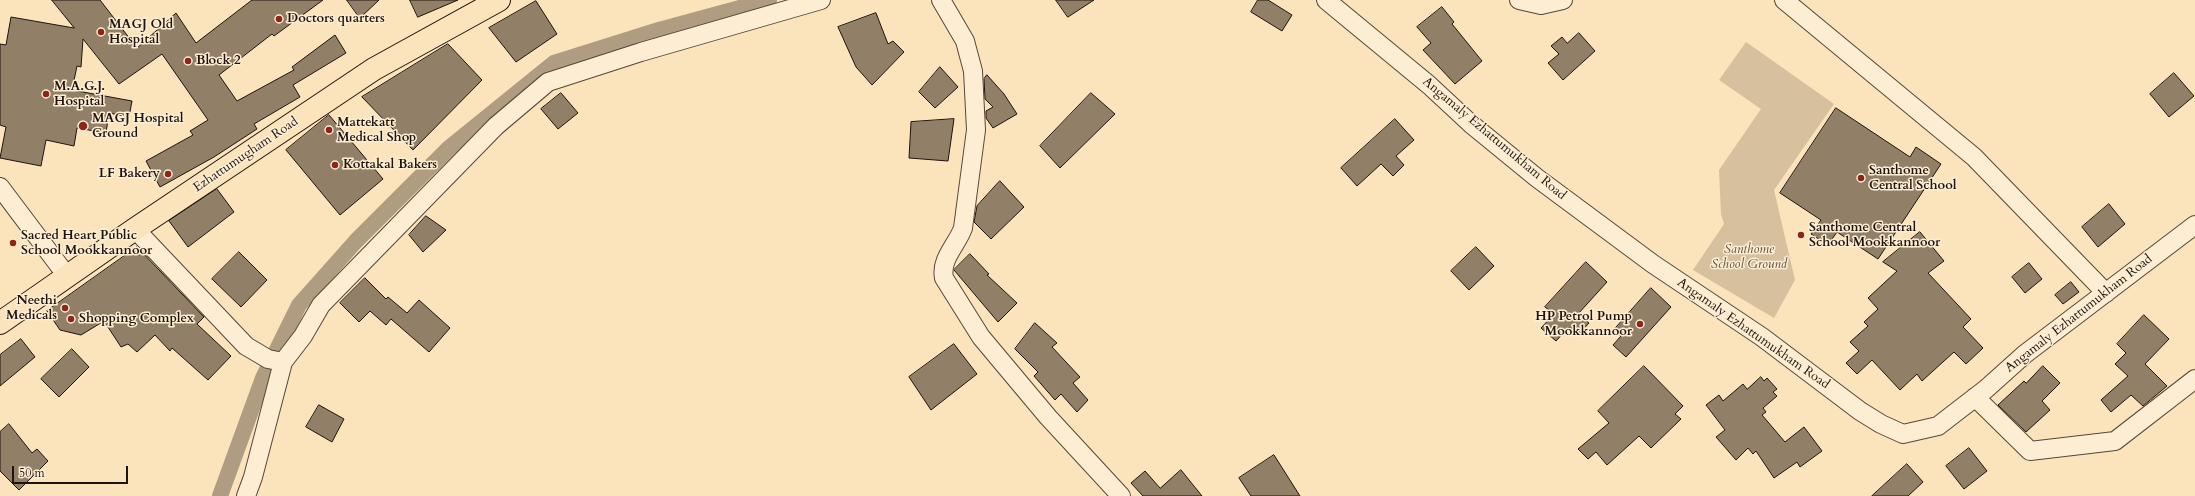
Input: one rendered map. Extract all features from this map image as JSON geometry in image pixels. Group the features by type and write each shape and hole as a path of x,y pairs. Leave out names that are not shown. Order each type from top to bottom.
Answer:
{"main road":[{"name":"Ezhattumugham Road","path":"0,323 135,229 374,69 499,0"}],"street":[{"path":"246,496 253,477 276,360 303,336 326,299 496,126 548,82 641,52 821,0"},
{"path":"941,0 960,31 969,52 973,71 976,130 963,228 960,238 944,262 944,278 981,337 1048,417 1121,496"},
{"name":"Angamaly Ezhattumukham Road","path":"1326,0 1429,85 1471,124 1537,178 1653,264 1762,337 1881,424 1903,434 1938,426 1975,397 2025,354 2195,225"},
{"path":"1519,0 1541,5 1563,0"},
{"path":"1784,0 1974,157 2106,293"},
{"path":"0,187 67,276"},
{"path":"135,229 246,346 276,360"},
{"path":"1975,397 2030,451 2115,441 2195,379"}],"green space":[{"name":"Santhome School Ground","path":"1746,42 1834,104 1774,190 1795,280 1774,318 1693,270 1724,224 1721,214 1719,170 1761,109 1719,80"}],"building":[{"path":"52,0 100,0 137,48 176,13 196,43 252,0 323,0 274,36 272,34 219,75 237,101 294,70 292,67 335,35 346,53 293,85 300,97 254,124 257,129 214,157 160,187 146,161 193,135 190,131 208,120 162,54 119,84 83,39 81,67 77,66 72,90 132,101 129,117 109,113 106,133 77,128 74,146 46,140 41,166 0,158 6,127 0,125 0,44 6,45 11,17 74,28"},
{"path":"347,0 379,0 360,18"},
{"path":"410,0 458,0 418,17"},
{"path":"1056,0 1094,0 1068,17"},
{"path":"1258,0 1268,0 1292,15 1282,31 1251,12"},
{"path":"536,1 557,34 516,62 489,28"},
{"path":"1442,7 1454,22 1452,24 1482,61 1455,84 1423,50 1431,43 1417,27"},
{"path":"876,13 888,44 893,41 904,52 872,85 856,67 838,27"},
{"path":"1579,33 1595,51 1563,80 1548,63 1559,54 1551,46 1562,37 1567,43"},
{"path":"448,44 482,80 413,150 362,97"},
{"path":"940,67 958,87 935,108 919,92"},
{"path":"2174,73 2194,96 2169,117 2150,94"},
{"path":"987,75 1004,94 1017,114 993,128 986,118 986,111 993,107 985,99 984,79"},
{"path":"561,93 578,113 558,129 541,109"},
{"path":"1091,93 1115,114 1060,168 1040,146"},
{"name":"Santhome Central School","path":"1836,108 1910,157 1916,147 1941,164 1878,259 1837,232 1828,245 1811,234 1821,220 1780,193"},
{"name":"Kottakal Bakers","path":"329,115 383,179 340,215 286,150"},
{"path":"954,119 948,161 909,158 911,122"},
{"path":"1395,119 1414,140 1396,156 1404,165 1393,176 1381,164 1357,186 1341,168"},
{"path":"1000,181 1024,207 991,239 974,222 977,206"},
{"path":"217,189 234,212 188,247 169,221"},
{"path":"2109,204 2125,224 2098,247 2082,227"},
{"path":"426,216 446,230 423,252 409,235"},
{"path":"1920,232 1944,261 1928,273 1971,319 1963,327 1983,348 1966,364 1954,352 1922,381 1917,374 1900,390 1872,360 1857,374 1846,363 1859,351 1850,342 1868,326 1864,322 1878,309 1868,298 1897,271 1883,262"},
{"path":"137,247 204,317 197,324 231,356 208,380 172,348 170,351 155,335 137,352 128,344 121,347 104,321 81,335 60,330 47,311"},
{"path":"1476,247 1494,266 1469,290 1451,271"},
{"path":"239,252 267,280 241,307 212,279"},
{"path":"970,254 989,274 987,275 1017,303 998,322 954,270"},
{"path":"1586,262 1607,282 1578,314 1589,323 1578,335 1569,327 1556,341 1541,328 1554,314 1545,307"},
{"path":"2029,263 2042,279 2025,293 2012,277"},
{"path":"365,278 386,299 388,297 407,313 419,300 450,328 429,352 391,319 386,325 370,311 359,322 340,303"},
{"path":"2071,282 2079,292 2063,304 2055,295"},
{"path":"1651,288 1671,307 1626,357 1613,345 1621,336 1614,330"},
{"path":"2144,315 2169,339 2145,364 2167,386 2143,406 2131,395 2111,412 2101,400 2128,376 2115,364 2126,353 2117,344"},
{"path":"1035,323 1057,343 1052,347 1080,377 1073,383 1088,400 1077,412 1061,394 1055,400 1034,376 1038,372 1015,349"},
{"path":"21,339 35,357 0,386 0,355"},
{"path":"954,344 977,374 931,410 909,377"},
{"path":"72,349 89,367 59,397 41,379"},
{"path":"1644,366 1683,406 1675,414 1681,419 1651,448 1639,436 1607,465 1596,452 1588,459 1578,449 1609,423 1598,411"},
{"path":"2043,366 2060,383 2042,401 2050,410 2026,432 1998,405 2024,381 2026,383"},
{"path":"1761,377 1764,381 1767,378 1777,389 1773,392 1777,396 1763,408 1766,412 1762,415 1785,442 1804,427 1822,451 1800,467 1797,462 1774,478 1756,451 1753,454 1748,448 1736,460 1716,437 1725,430 1706,405 1719,395 1723,401 1743,384 1747,389"},
{"path":"319,405 344,419 332,442 306,427"},
{"path":"9,424 32,453 37,449 48,461 19,490 0,471 0,432"},
{"path":"1969,448 1987,471 1964,489 1946,466"},
{"path":"1274,455 1300,496 1251,496 1239,478"},
{"path":"1907,464 1923,482 1908,496 1872,496"},
{"path":"1181,470 1202,496 1143,496 1131,483 1145,471 1160,488"}],"waterway":[{"path":"220,496 263,378 299,305 356,241 449,148 554,63 659,30 769,0"}],"place":[{"name":"Doctors quarters","path":"279,19"},
{"name":"MAGJ Old Hospital","path":"101,32"},
{"name":"Block 2","path":"188,61"},
{"name":"M.A.G.J. Hospital","path":"46,94"},
{"name":"MAGJ Hospital Ground","path":"83,126"},
{"name":"Mattekatt Medical Shop","path":"329,130"},
{"name":"Kottakal Bakers","path":"335,165"},
{"name":"LF Bakery","path":"168,174"},
{"name":"Santhome Central School","path":"1861,178"},
{"name":"Santhome Central School Mookkannoor","path":"1801,235"},
{"name":"Sacred Heart Public School Mookkannoor","path":"13,243"},
{"name":"Neethi Medicals","path":"65,308"},
{"name":"Shopping Complex","path":"71,319"},
{"name":"HP Petrol Pump Mookkannoor","path":"1640,324"}]}
